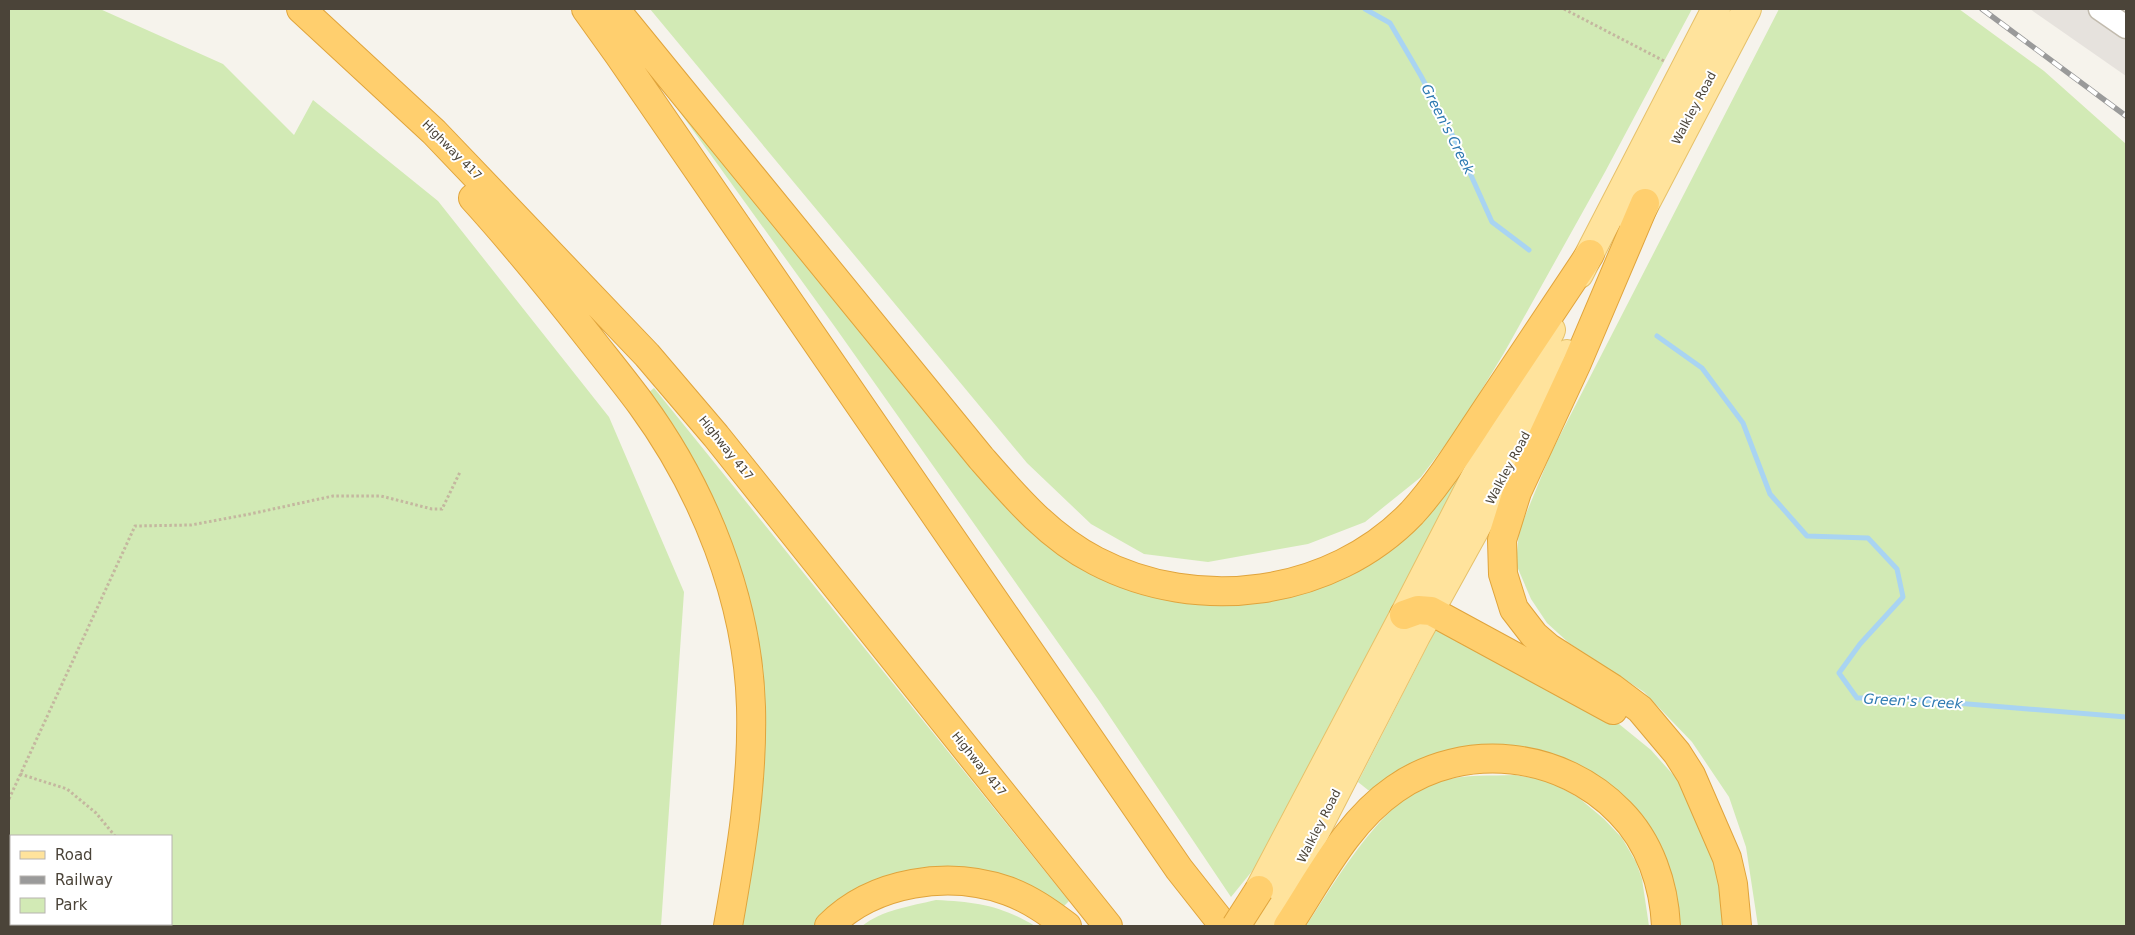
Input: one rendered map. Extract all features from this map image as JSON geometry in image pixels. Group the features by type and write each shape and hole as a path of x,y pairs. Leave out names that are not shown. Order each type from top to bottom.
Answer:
{"highway":[{"path":"300,9 485,211 548,284 642,405 671,450 702,510 720,552 734,598 744,643 751,700 752,748 748,806 728,926"},
{"name":"Highway 417","path":"300,9 370,71 434,132 647,355 716,436 1108,926"},
{"path":"586,9 619,54 1179,869 1224,926"},
{"path":"615,9 981,458 1020,503 1055,534 1095,561 1156,585 1181,590 1224,592 1280,586 1318,575 1385,536 1411,513 1442,475 1590,254"},
{"path":"1645,203 1577,363 1517,492 1506,521 1501,558 1507,592 1514,609 1523,623 1549,648 1626,698 1646,716 1677,753 1692,775 1727,858 1734,884 1737,926"},
{"path":"1417,613 1620,714 1633,723 1662,751 1701,800"},
{"path":"1236,926 1276,915 1363,817 1390,793 1426,772 1456,761 1499,758 1532,762 1563,772 1590,788 1621,812 1646,849 1654,868 1662,891 1666,926"},
{"path":"1130,798 1241,926"},
{"path":"829,926 850,908 868,898 917,883 941,880 986,885 1008,891 1029,900 1067,926"}],"main road":[{"name":"Walkley Road","path":"1276,915 1417,613 1590,254 1716,9"},
{"name":"Walkley Road","path":"1417,613 1520,448 1747,9"}],"lane":[{"path":"2100,9 2126,27"}],"path":[{"path":"1564,9 1684,71"},
{"path":"9,799 135,526 190,524 250,514 333,496 381,496 432,509 442,509 460,472"},
{"path":"20,774 67,789 96,813 114,835"}],"shaded area":[{"path":"2030,9 2126,9 2126,76"}],"green space":[{"path":"9,9 100,9 223,64 294,135 313,100 438,201 609,417 684,592 661,926 9,926"},
{"path":"650,9 1692,9 1605,172 1504,353 1459,427 1421,477 1365,522 1308,544 1208,562 1144,554 1091,524 1027,463"},
{"path":"1779,9 1959,9 2044,71 2126,144 2126,926 1758,926 1746,847 1729,797 1692,742 1644,692 1569,643 1547,623 1531,599 1516,564 1519,531 1551,453"},
{"path":"669,97 949,429 1120,584 1299,591 1456,469 1466,474 1262,859 1231,897 1100,702 835,327"},
{"path":"654,388 1069,901 1059,911 971,871 818,926 736,926 759,678 643,397"},
{"path":"1437,627 1603,711 1651,750 1676,778 1691,802 1713,856 1724,913 1724,926 1673,926 1655,851 1545,759 1374,791 1368,790 1358,782"},
{"path":"1515,775 1549,781 1579,798 1604,819 1622,838 1636,862 1642,879 1649,926 1306,926 1361,845 1401,801 1426,787 1451,779 1469,776"},
{"path":"936,900 963,902 999,909 1035,926 862,926 888,912"}],"waterway":[{"name":"Green's Creek","path":"1365,9 1390,23 1456,142 1492,222 1529,250"},
{"name":"Green's Creek","path":"1657,336 1702,368 1743,423 1770,494 1807,536 1868,538 1897,569 1903,597 1860,644 1839,673 1857,698 1896,698 2126,717"}],"railway":[{"path":"1982,9 2126,116"}]}
